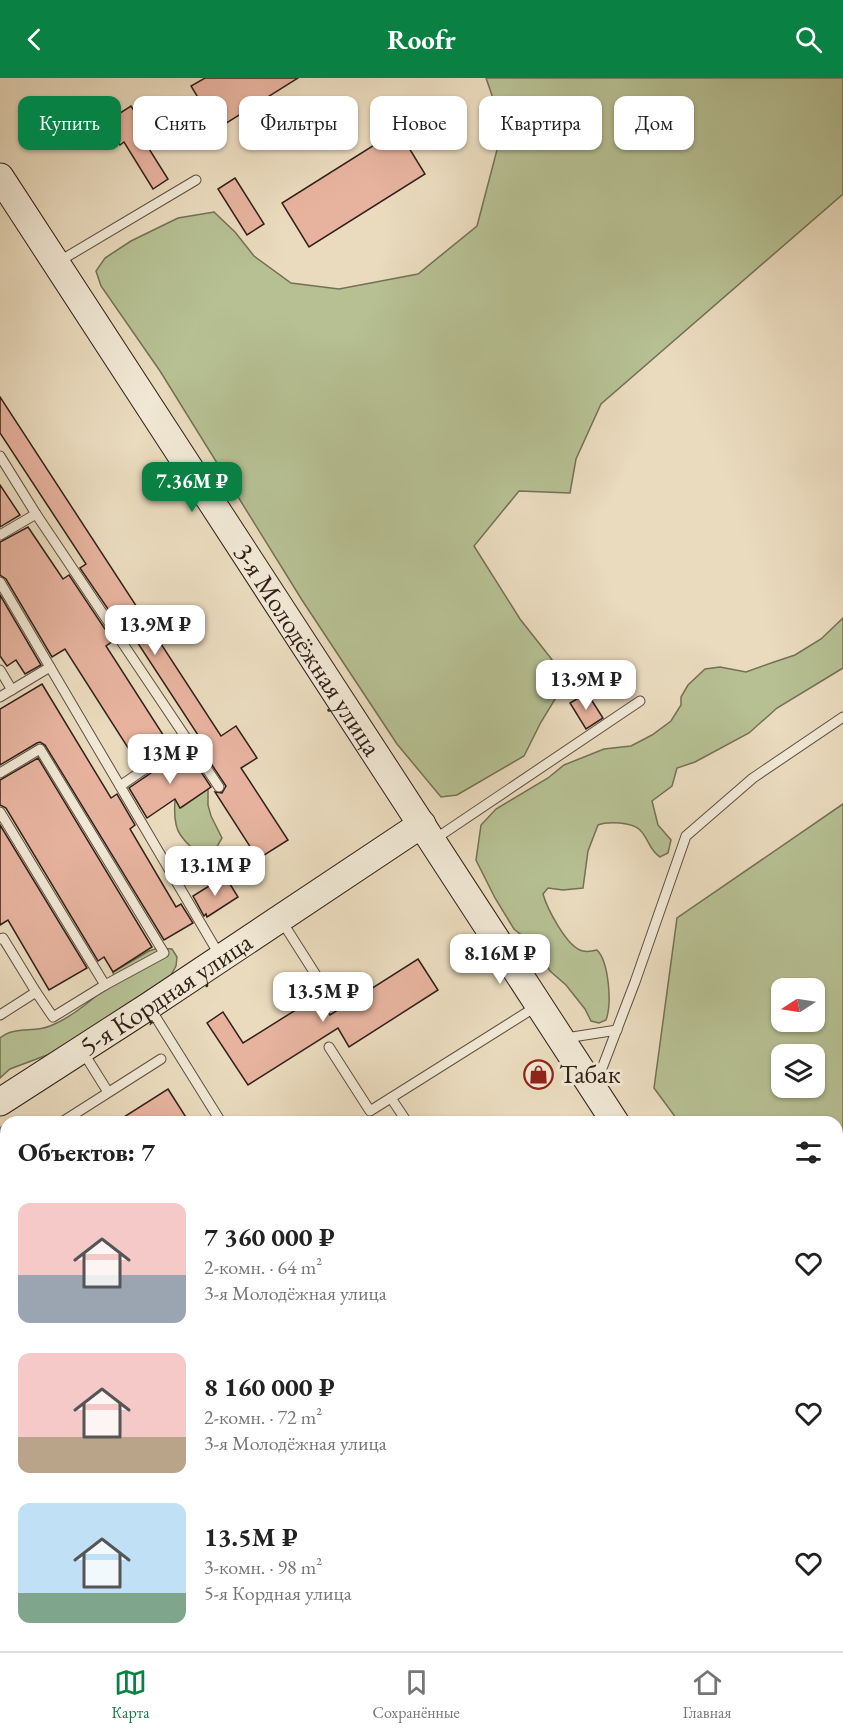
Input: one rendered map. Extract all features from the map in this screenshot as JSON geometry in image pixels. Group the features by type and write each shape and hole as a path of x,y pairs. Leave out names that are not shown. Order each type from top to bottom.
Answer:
{"main road":[{"name":"3-я Молодёжная улица","path":"0,177 611,1116"},
{"name":"5-я Кордная улица","path":"0,1102 280,919 427,832"}],"lane":[{"path":"56,264 196,180"},
{"path":"0,456 36,514 219,787"},
{"path":"0,535 36,514"},
{"path":"0,582 221,958"},
{"path":"0,697 50,667"},
{"path":"0,669 12,690"},
{"path":"427,832 640,701"},
{"path":"594,1089 686,836 753,778 843,717"},
{"path":"120,786 188,740"},
{"path":"0,773 40,749 164,953 52,1017 3,938 0,939"},
{"path":"0,812 105,985"},
{"path":"280,919 328,994"},
{"path":"0,1015 36,992"},
{"path":"329,1047 370,1112 539,1005"},
{"path":"149,1006 216,1116"},
{"path":"561,1039 617,1030"},
{"path":"82,1050 108,1092"},
{"path":"71,1116 161,1059"},
{"path":"391,1098 403,1116"}],"green space":[{"path":"486,78 843,78 843,194 601,404 576,459 570,493 519,491 474,546 520,619 561,671 563,686 524,756 457,795 441,797 397,744 302,600 160,371 101,286 96,271 105,258 131,241 178,218 214,212 235,232 254,256 291,283 339,289 418,274 477,226 497,150 602,150 602,96 492,96"},
{"path":"843,618 843,668 777,708 749,733 695,762 677,768 672,786 652,801 658,825 671,840 668,853 660,857 640,830 631,825 614,823 598,825 588,851 583,888 563,890 548,888 543,894 553,917 571,943 583,951 597,950 601,956 607,973 608,1013 606,1020 599,1023 591,1021 585,1009 566,985 550,971 535,946 514,929 495,898 476,860 481,825 496,809 548,778 564,765 604,749 631,746 652,735 671,721 681,705 681,697 688,685 705,669 720,667 746,672 795,655 821,639"},
{"path":"208,789 211,816 222,838 215,850 199,854 178,831 175,799 181,808"},
{"path":"843,804 843,1116 675,1116 654,1088 677,918"},
{"path":"158,948 172,949 177,957 176,966 163,989 95,1037 10,1069 0,1078 0,1038 11,1032 44,1028 67,1018 101,991 114,977 113,972"}],"building":[{"path":"205,78 298,78 269,96 239,96 239,115 227,123 227,96 197,96 191,86"},
{"path":"131,106 133,109 133,150 150,150 168,179 153,189 124,142 121,144 121,112"},
{"path":"370,148 370,150 410,150 425,174 309,247 282,203"},
{"path":"235,178 264,224 247,235 218,189"},
{"path":"0,397 221,736 236,726 257,758 241,768 288,840 258,859 215,792 222,793 226,786 196,741 200,738 130,631 125,634 80,568 86,564 0,433"},
{"path":"0,485 20,515 0,527"},
{"path":"28,527 63,579 69,575 113,641 106,646 169,744 139,765 65,649 52,657 6,579 0,575 0,542"},
{"path":"0,595 41,665 25,674 16,660 7,666 0,656"},
{"path":"42,684 111,798 117,794 135,825 130,829 176,907 181,904 193,923 164,940 45,745 37,743 0,765 0,709"},
{"path":"587,693 603,718 586,729 570,703"},
{"path":"186,749 211,787 180,808 175,799 147,818 129,788"},
{"path":"38,758 152,947 113,972 104,957 98,961 6,808 0,805 0,780"},
{"path":"0,825 87,968 49,990 8,920 0,925"},
{"path":"225,876 238,897 207,917 206,914 204,916 193,896"},
{"path":"418,959 438,990 349,1047 338,1028 248,1085 207,1023 223,1012 243,1043 318,996 330,1015"},
{"path":"168,1089 185,1116 125,1116"}],"place":[{"name":"Табак","path":"538,1074"}]}
